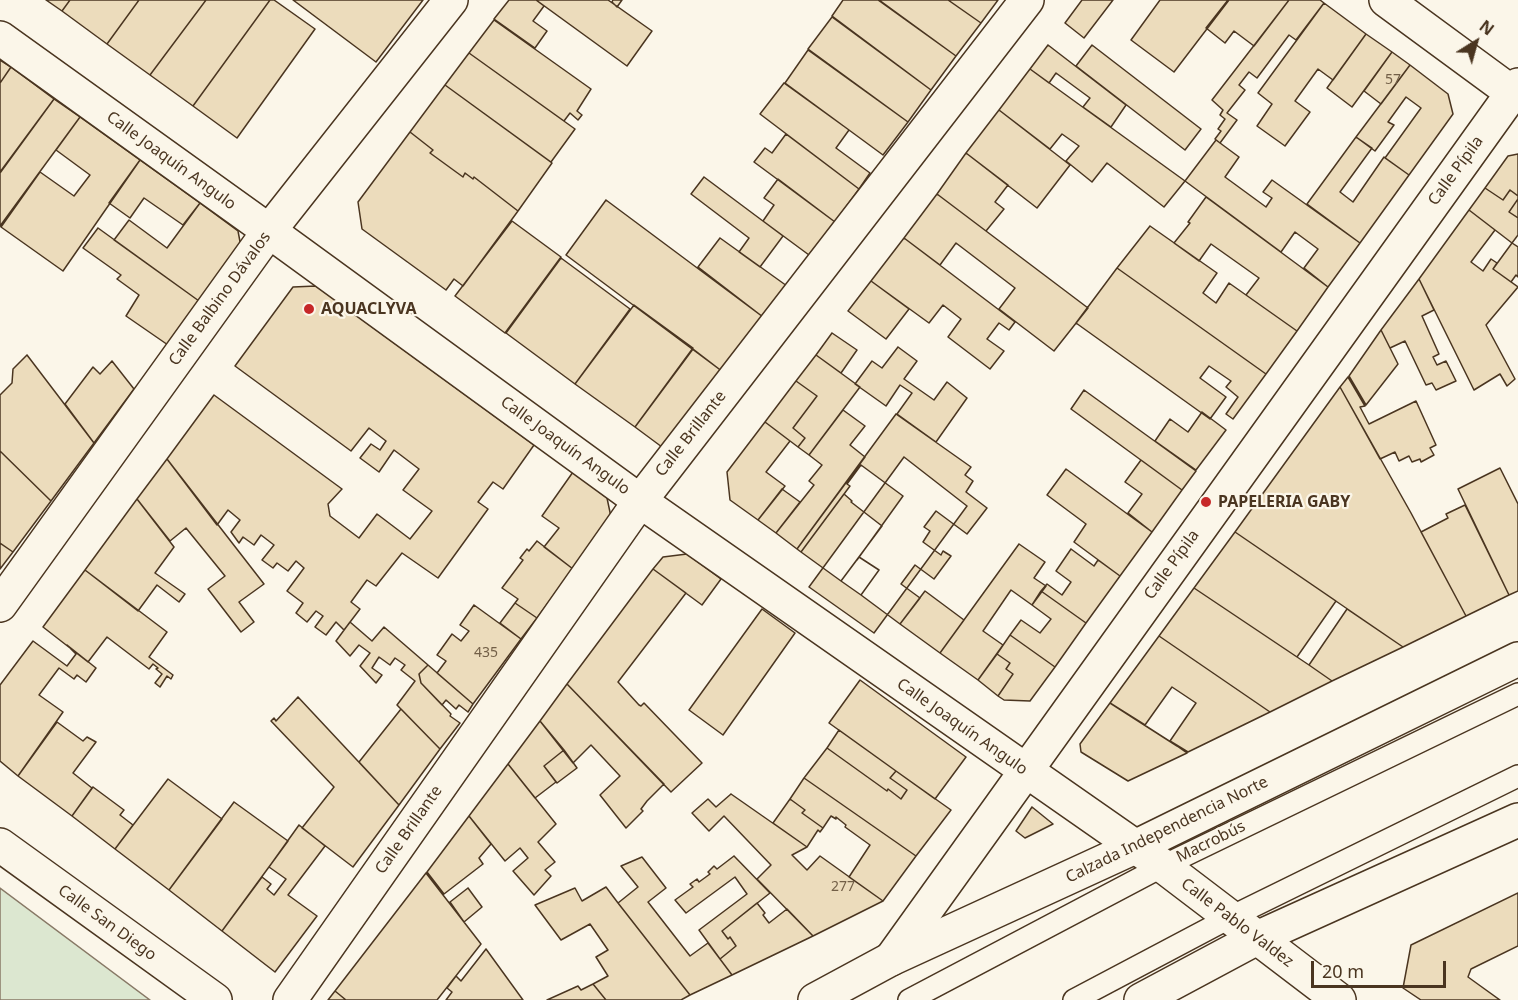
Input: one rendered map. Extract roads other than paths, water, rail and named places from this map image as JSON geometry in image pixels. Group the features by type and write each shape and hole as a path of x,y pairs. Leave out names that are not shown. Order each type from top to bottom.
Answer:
{"street":[{"name":"Calle Balbino Dávalos","path":"0,606 269,231 451,0"},
{"name":"Calle Brillante","path":"290,1000 640,501 1027,0"},
{"path":"1386,0 1516,92"},
{"name":"Calle Joaquín Angulo","path":"0,38 640,501 1135,847"},
{"name":"Calle Pípila","path":"891,959 1024,771 1516,92"},
{"name":"Calzada Independencia Norte","path":"815,1000 891,959 1135,847 1518,659"},
{"path":"1141,1000 1257,938 1518,820"},
{"name":"Calle San Diego","path":"0,845 215,1000"},
{"name":"Calle Pablo Valdez","path":"1135,847 1339,1000"}],"lane":[{"name":"Macrobús","path":"909,1000 1163,866 1518,694"},
{"path":"1074,1000 1231,917 1518,776"}],"place":[{"name":"AQUACLYVA","path":"309,309"},
{"name":"PAPELERIA GABY","path":"1206,502"}]}
